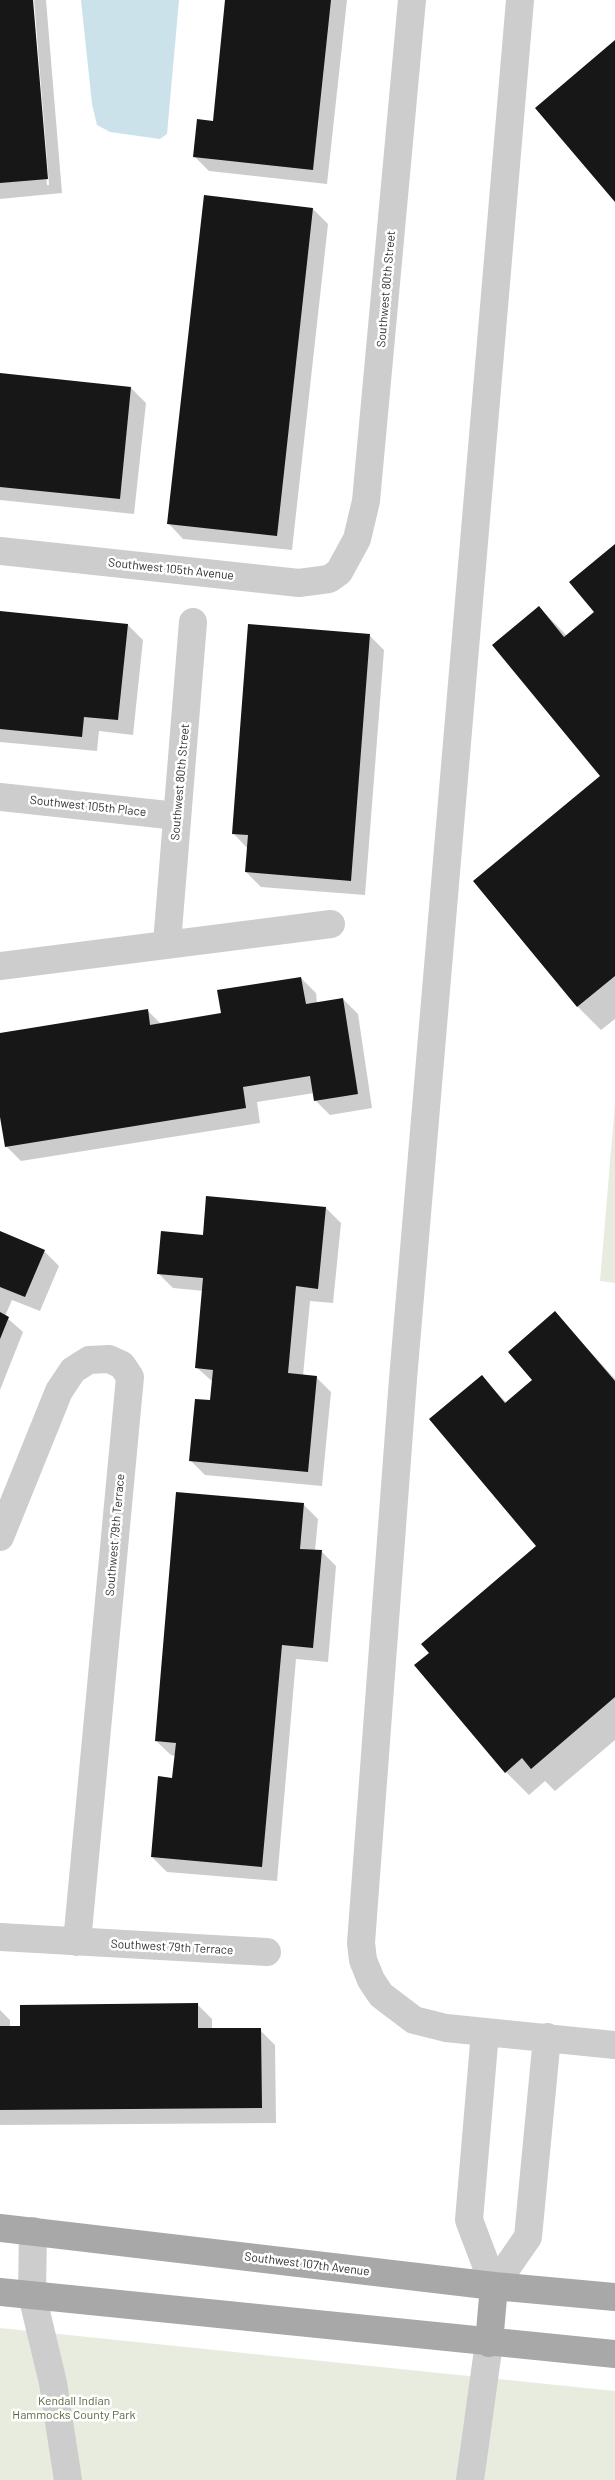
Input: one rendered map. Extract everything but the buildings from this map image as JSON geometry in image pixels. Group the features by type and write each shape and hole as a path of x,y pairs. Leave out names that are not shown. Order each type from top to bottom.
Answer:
{"main road":[{"name":"Southwest 107th Avenue","path":"0,2228 494,2286 615,2297"},
{"path":"489,2343 494,2286"},
{"path":"0,2292 489,2343 615,2354"}],"street":[{"name":"Southwest 80th Street","path":"339,572 357,539 366,501 412,0"},
{"path":"520,0 405,1360 361,1943 363,1960 371,1980 381,1995 414,2020 446,2028 547,2037 615,2046"},
{"name":"Southwest 105th Avenue","path":"0,551 299,583 329,579 339,572"},
{"name":"Southwest 80th Street","path":"167,943 193,622"},
{"name":"Southwest 105th Place","path":"0,797 177,816"},
{"path":"0,966 167,943 331,924"},
{"name":"Southwest 79th Terrace","path":"0,1537 59,1391 73,1370 89,1360 109,1359 122,1365 130,1377 77,1942"},
{"name":"Southwest 79th Terrace","path":"0,1937 267,1952"},
{"path":"485,2032 469,2220 494,2286"},
{"path":"494,2286 528,2237 547,2037"},
{"path":"33,2231 32,2295 53,2383 68,2480"},
{"path":"470,2480 489,2343"}],"green space":[{"path":"615,1103 615,1283 600,1281"},
{"name":"Kendall Indian Hammocks County Park","path":"0,2328 615,2391 615,2480 0,2480"}],"water":[{"path":"81,0 179,0 167,134 160,139 110,132 97,125 92,104"}]}
